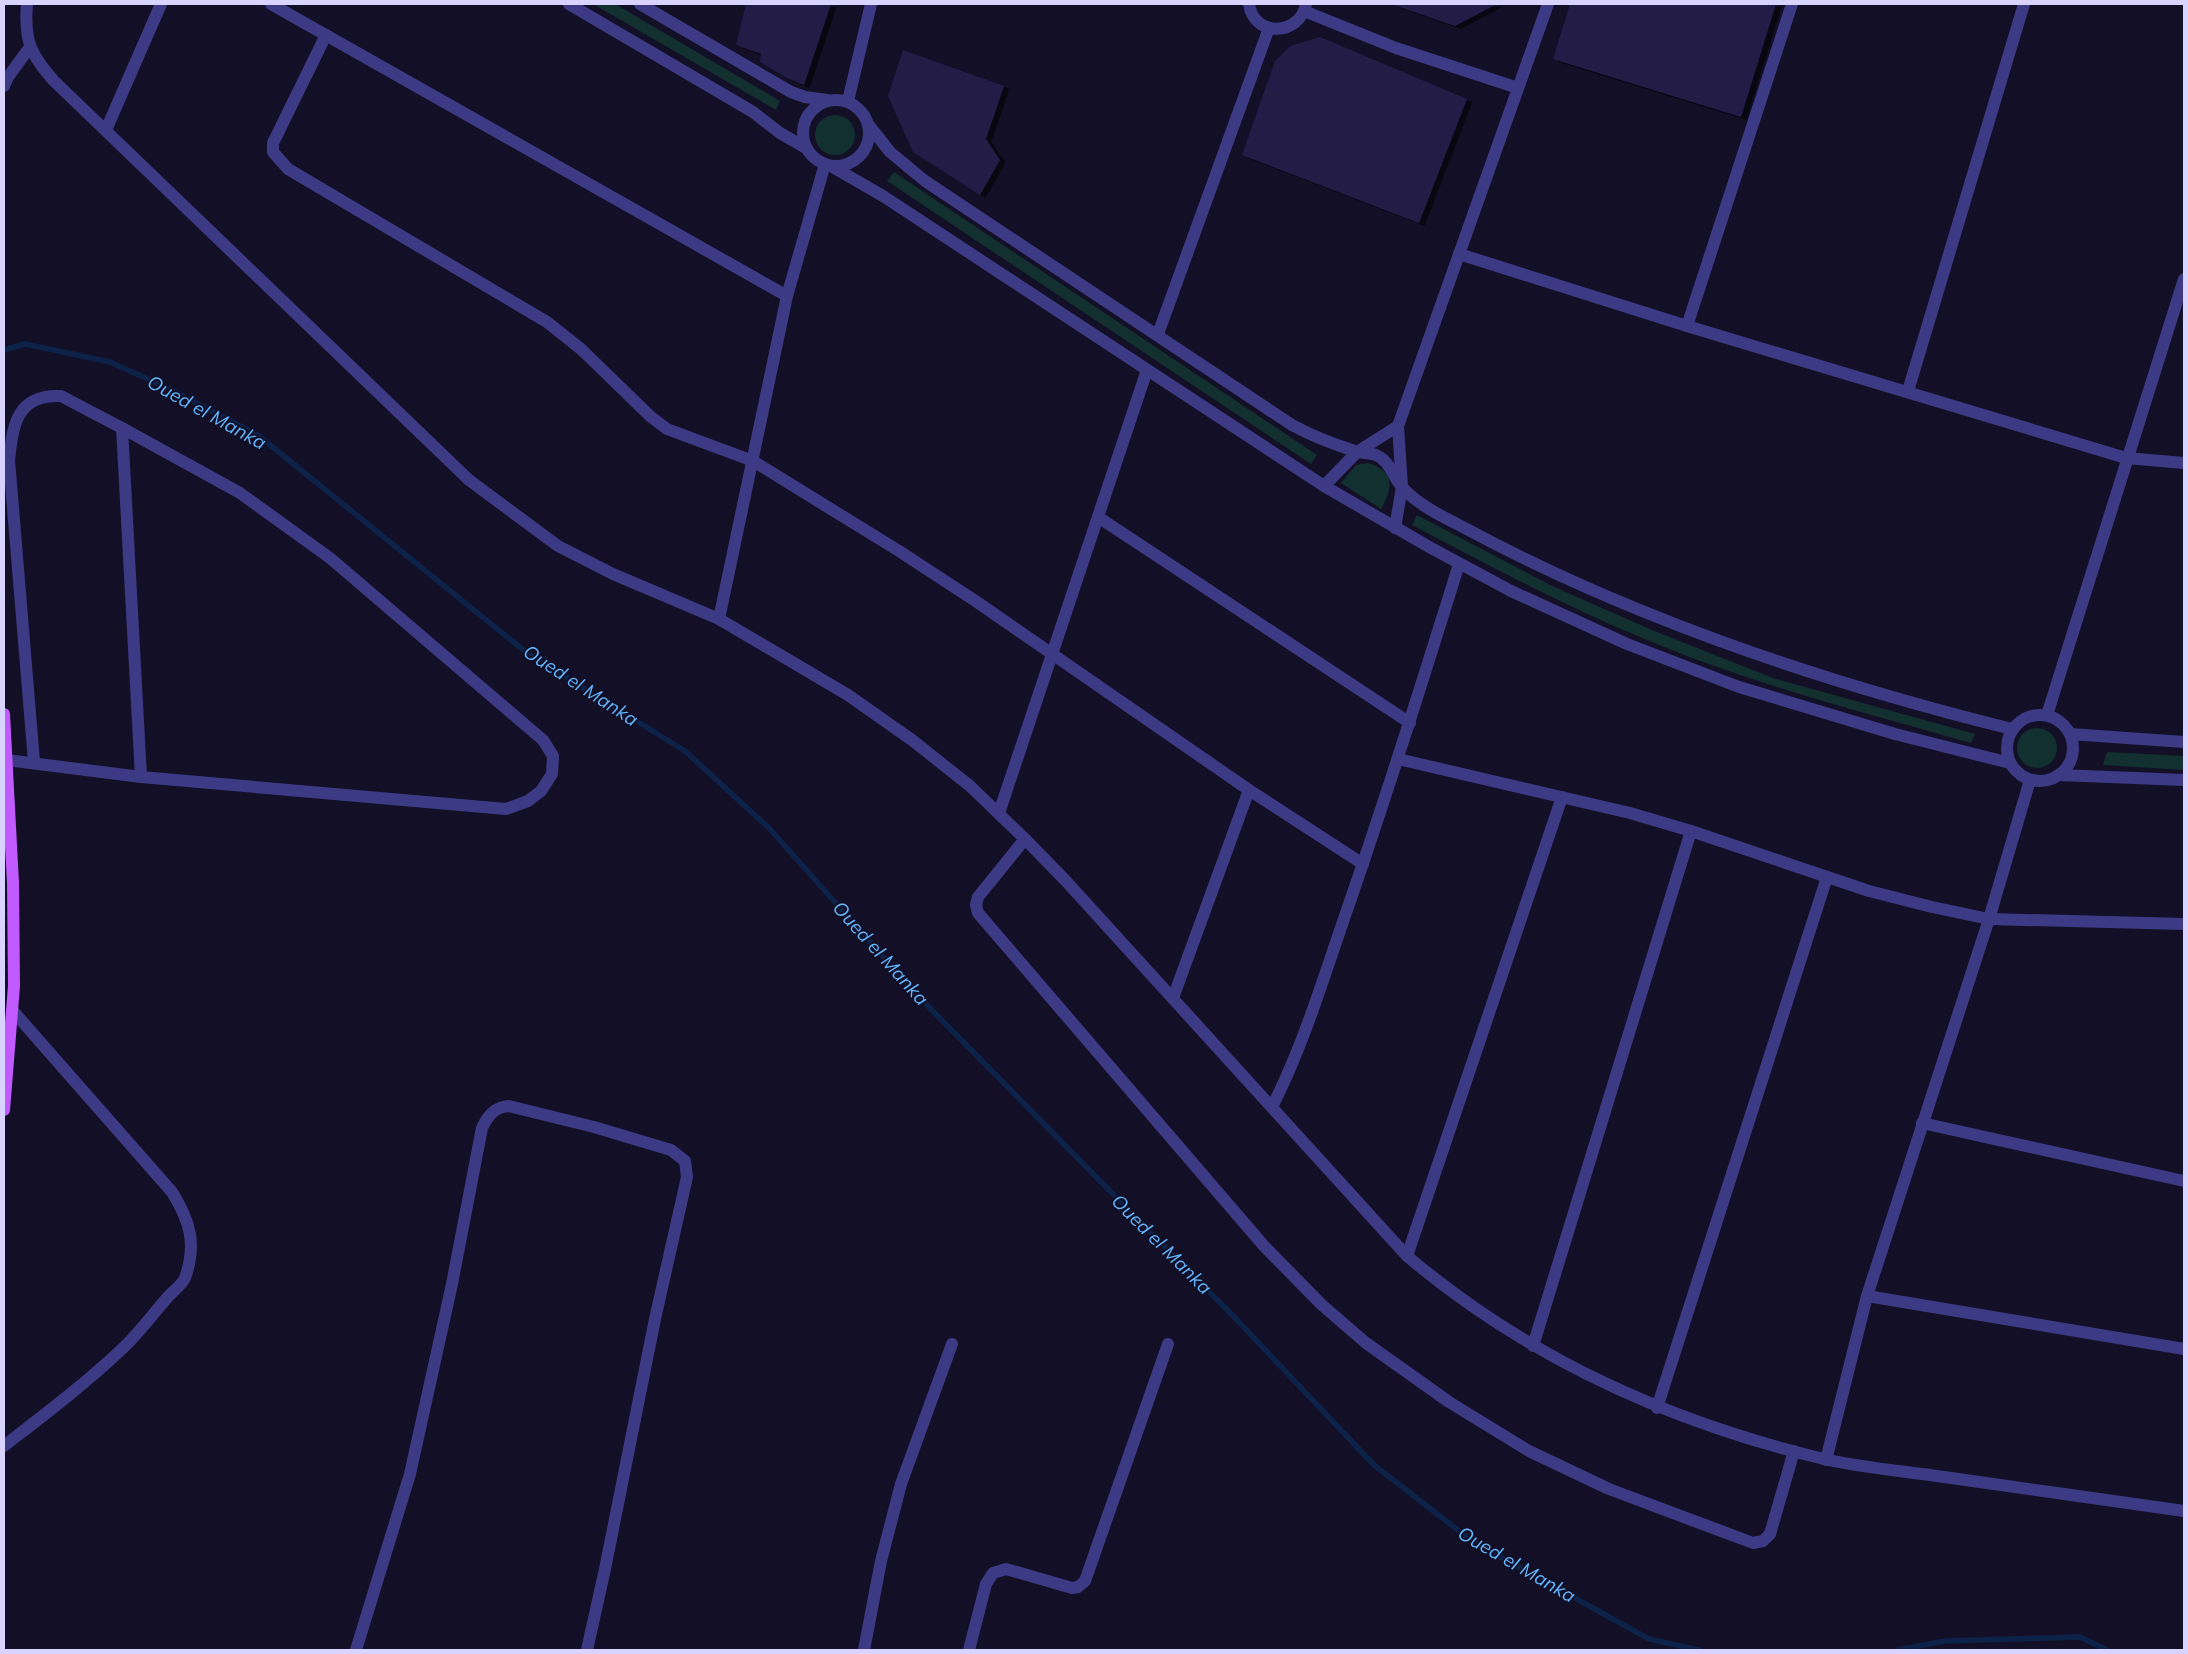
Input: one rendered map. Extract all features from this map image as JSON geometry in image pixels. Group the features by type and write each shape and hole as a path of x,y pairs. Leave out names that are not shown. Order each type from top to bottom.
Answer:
{"main road":[{"path":"4,714 13,893 13,1011 4,1110"}],"street":[{"path":"27,4 25,27 30,47 40,65 469,480 558,546 613,574 719,619 848,694 912,740 970,786 1025,839 1173,998 1407,1256 1441,1285 1533,1346 1591,1377 1657,1408 1747,1438 1826,1460 2184,1511"},
{"path":"106,130 161,4"},
{"path":"271,4 787,296"},
{"path":"569,4 753,112 780,133 806,148 817,160 884,196 1324,486 1459,564 1511,591 1627,644 1738,687 1895,734 2010,762"},
{"path":"640,4 791,92 805,97 848,101 857,106 864,114 868,124 890,152 925,181 1158,334 1292,425 1357,452 1379,456 1387,464 1402,487 1424,505 1463,528 1617,601 1700,633 1820,675 1896,698 2012,729"},
{"path":"848,101 871,4"},
{"path":"1249,4 1254,19 1269,28 1287,28 1297,21 1305,8 1396,48 1518,88"},
{"path":"1395,528 1402,487 1398,426 1548,4"},
{"path":"1687,326 1792,4"},
{"path":"1908,391 2024,4"},
{"path":"1158,334 1269,28"},
{"path":"326,35 273,144 273,152 288,169 547,322 581,349 651,417 667,429 753,461 899,551 1250,790 1363,864"},
{"path":"4,86 8,77 30,47"},
{"path":"806,148 803,136 808,114 816,106 827,100"},
{"path":"828,165 844,165 856,159 865,149 869,137 868,124"},
{"path":"719,619 787,296 828,165"},
{"path":"1459,254 1687,326 2126,458 2184,463"},
{"path":"2046,715 2184,279"},
{"path":"999,813 1147,370"},
{"path":"7,760 141,777 506,809 528,801 541,791 552,774 553,756 543,740 330,558 240,493 61,396 50,396 28,403 18,414 11,439 8,460 34,762"},
{"path":"1324,486 1357,452 1398,426"},
{"path":"122,428 141,777"},
{"path":"1098,517 1410,723"},
{"path":"1272,1107 1306,1029 1363,864 1410,723 1459,564"},
{"path":"2033,715 2046,715 2061,722 2070,734 2073,745 2072,756 2067,767 2059,775 2050,780 2030,780 2018,773 2010,762 2006,751 2007,740 2012,729 2021,720 2033,715"},
{"path":"2070,734 2184,742"},
{"path":"1398,759 1562,797 1691,831 1827,877 1904,900 1988,919 2184,924"},
{"path":"2059,775 2184,780"},
{"path":"1826,1460 1867,1296 1988,919 2030,780"},
{"path":"1173,998 1250,790"},
{"path":"1407,1256 1562,797"},
{"path":"1533,1346 1691,831"},
{"path":"1025,839 978,898 976,905 978,913 1264,1246 1322,1305 1366,1343 1449,1402 1538,1456 1609,1489 1753,1543 1763,1541 1770,1534 1794,1451"},
{"path":"1657,1408 1827,877"},
{"path":"4,1446 76,1390 122,1349 146,1324 184,1280 190,1258 191,1232 184,1212 172,1192 13,1011"},
{"path":"356,1650 410,1474 452,1284 482,1128 486,1120 496,1109 509,1106 586,1125 671,1150 685,1161 687,1168 687,1177 647,1355 587,1650"},
{"path":"1922,1124 2184,1180"},
{"path":"1867,1296 2184,1348"},
{"path":"864,1650 880,1561 901,1484 952,1344"},
{"path":"969,1650 986,1584 993,1573 1006,1569 1072,1588 1078,1587 1085,1582 1168,1344"}],"green space":[{"path":"593,4 615,4 780,101 776,110"},
{"path":"835,115 849,121 855,135 849,149 835,155 821,149 815,135 821,121"},
{"path":"894,172 1317,455 1311,464 887,181"},
{"path":"1368,463 1377,466 1383,471 1389,481 1388,494 1381,509 1341,483 1356,465"},
{"path":"1417,515 1550,585 1652,630 1773,678 1975,734 1971,743 1767,684 1687,656 1587,614 1470,556 1412,525"},
{"path":"2041,728 2048,731 2054,737 2057,748 2056,756 2048,765 2041,768 2033,768 2026,765 2018,756 2017,744 2020,737 2029,729"},
{"path":"2107,752 2184,756 2184,770 2103,765"}],"building":[{"path":"746,4 831,4 804,85 787,78 760,62 761,54 736,45"},
{"path":"1391,4 1497,4 1455,26"},
{"path":"1570,4 1776,4 1741,117 1553,59"},
{"path":"1320,37 1467,99 1419,223 1242,155 1275,61 1290,46"},
{"path":"903,50 1004,86 986,139 1000,160 980,195 913,152 888,96"}],"waterway":[{"name":"Oued el Manka","path":"4,350 25,344 110,362 170,389 259,436 527,653 685,751 769,828 921,999 1237,1320 1374,1465 1472,1541 1649,1639 1699,1650"},
{"name":"Oued el Manka","path":"1898,1650 1945,1641 2080,1637 2107,1650"}]}
